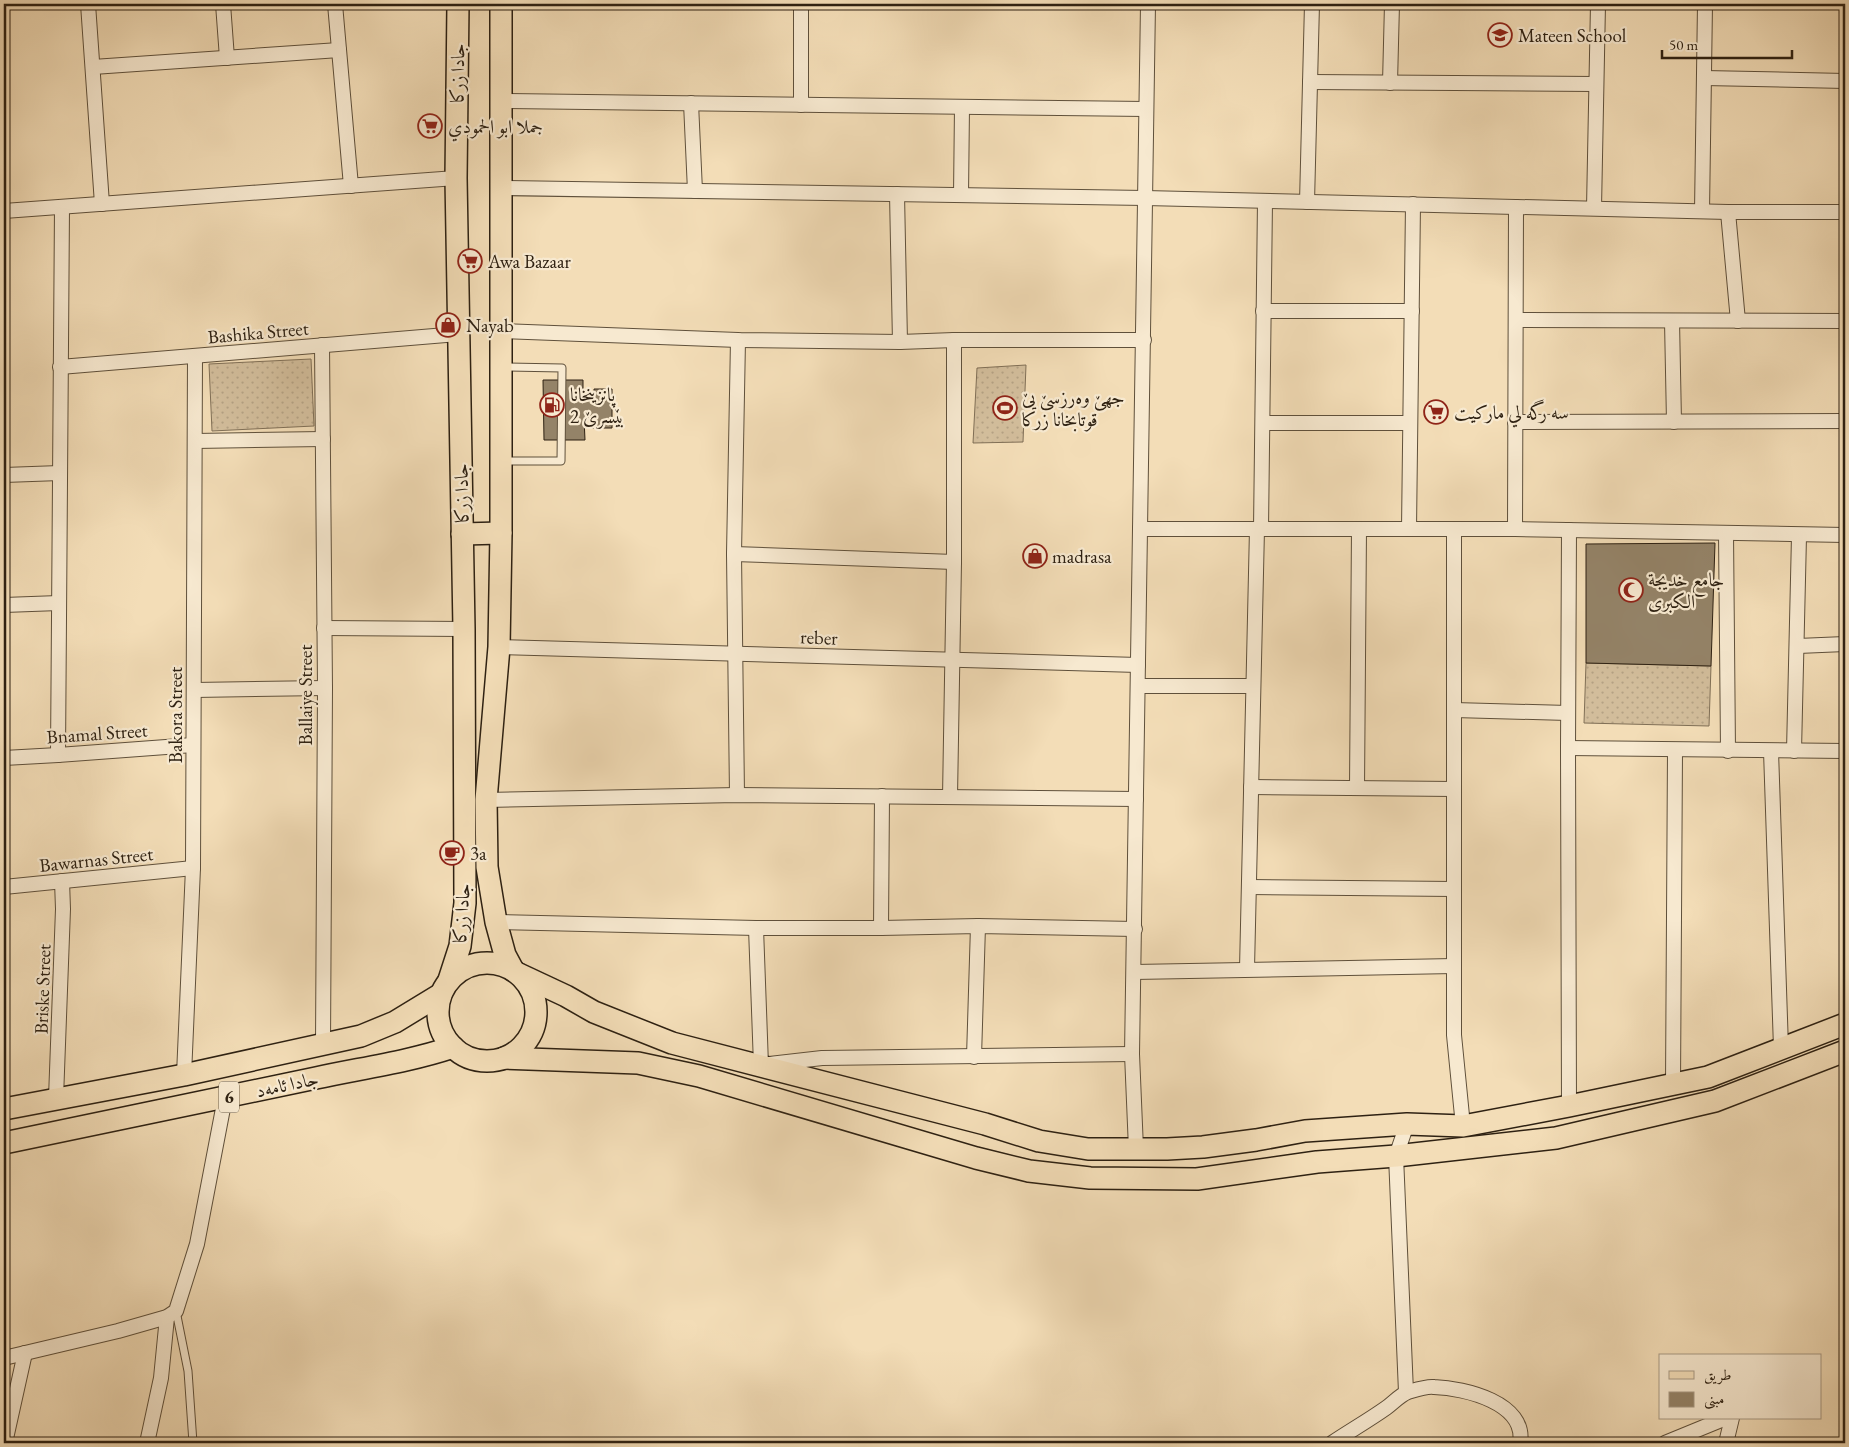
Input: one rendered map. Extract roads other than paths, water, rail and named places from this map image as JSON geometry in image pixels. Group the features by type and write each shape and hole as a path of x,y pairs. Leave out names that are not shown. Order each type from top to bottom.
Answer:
{"main road":[{"name":"جادا زرکا","path":"445,987 460,946 464,903 464,629 456,178 458,4"},
{"name":"جادا زرکا","path":"501,4 501,533 499,647 486,800 487,867 496,922 505,955 516,972"},
{"path":"462,534 501,533"},
{"path":"516,972 527,982 536,1003 535,1020 530,1036 523,1046 504,1058 494,1061 474,1059 453,1047 444,1036 439,1023 438,1010 445,987 458,972 479,963 490,963 502,965 566,996 594,1012 672,1043 985,1124 1040,1141 1088,1149 1203,1147 1305,1131 1407,1124 1463,1126 1673,1085 1708,1076 1845,1024"},
{"name":"جادا ئامەد","path":"4,1109 184,1075 361,1036 381,1029 445,987"},
{"name":"جادا ئامەد","path":"4,1143 362,1068 424,1057 453,1047"},
{"path":"504,1058 638,1063 699,1076 976,1158 1029,1171 1090,1178 1197,1179 1317,1162 1396,1156 1556,1138 1706,1103 1845,1051"}],"street":[{"path":"88,4 102,204"},
{"path":"223,4 227,58"},
{"path":"335,4 351,186"},
{"path":"801,4 801,105"},
{"path":"1136,1149 1132,1054 1148,4"},
{"path":"1307,202 1312,4"},
{"path":"1390,83 1392,4"},
{"path":"1594,208 1598,4"},
{"path":"1702,211 1705,4"},
{"path":"93,68 339,50"},
{"path":"1704,78 1845,81"},
{"path":"1310,82 1596,84"},
{"path":"500,101 1146,109"},
{"path":"691,103 695,191"},
{"path":"962,107 962,195"},
{"path":"4,211 456,178"},
{"path":"500,188 1145,198 1728,212 1845,212"},
{"path":"896,194 900,342"},
{"path":"1246,969 1253,686 1263,423 1265,201"},
{"path":"1409,529 1413,204"},
{"path":"58,755 62,207"},
{"path":"1514,529 1516,207"},
{"path":"1728,212 1738,321"},
{"path":"1263,311 1412,311"},
{"path":"1516,320 1845,321"},
{"path":"1672,321 1674,422"},
{"path":"500,331 738,340 900,342 954,340 1144,340"},
{"name":"Bashika Street","path":"60,367 458,334"},
{"path":"737,795 734,554 738,340"},
{"path":"950,797 954,562 954,340"},
{"name":"Ballaiye Street","path":"322,345 325,688 323,1045"},
{"name":"Bakora Street","path":"184,1075 193,868 195,356"},
{"path":"1515,422 1845,421"},
{"path":"1263,423 1410,423"},
{"path":"195,441 323,439"},
{"path":"4,475 60,473"},
{"path":"1140,529 1514,529 1799,536 1845,535"},
{"path":"1357,788 1360,529"},
{"path":"1454,529 1454,1035 1463,1126"},
{"path":"1569,530 1569,1106"},
{"path":"1726,533 1728,751"},
{"path":"1794,751 1798,646 1799,536"},
{"path":"734,554 954,562"},
{"path":"4,605 59,603"},
{"path":"324,628 464,629"},
{"path":"1798,646 1845,644"},
{"name":"reber","path":"499,647 1138,665"},
{"path":"1138,686 1253,686"},
{"path":"194,690 325,688"},
{"path":"1454,710 1568,713"},
{"name":"Bnamal Street","path":"4,758 194,745"},
{"path":"1568,748 1675,751 1845,751"},
{"path":"1673,1085 1675,751"},
{"path":"1771,751 1781,1048"},
{"path":"1251,787 1454,789"},
{"path":"486,800 737,795 1136,799"},
{"path":"881,928 882,796"},
{"name":"Bawarnas Street","path":"4,887 193,868"},
{"name":"Briske Street","path":"56,1098 64,909 62,882"},
{"path":"1248,887 1454,889"},
{"path":"496,922 756,928 978,926 1135,929"},
{"path":"974,1057 978,926"},
{"path":"756,928 761,1065 822,1058 1132,1054"},
{"path":"1134,972 1454,966"},
{"path":"148,1443 171,1314 197,1244 225,1098"},
{"path":"1406,1392 1396,1156 1407,1124"},
{"path":"4,1358 118,1331 171,1314"},
{"path":"5,1443 26,1353"},
{"path":"1332,1443 1386,1408 1406,1392 1433,1386 1467,1392 1497,1403 1511,1413 1521,1434 1520,1443"},
{"path":"1665,1443 1721,1420"},
{"path":"1726,1443 1732,1420"}],"lane":[{"path":"500,367 562,368 561,461 501,460"},
{"path":"171,1314 188,1371 193,1443"}],"place":[{"name":"Mateen School","path":"1500,35"},
{"name":"جملا ابو الحمودي","path":"430,126"},
{"name":"Awa Bazaar","path":"470,261"},
{"name":"Nayab","path":"448,325"},
{"name":"پانزینخانا بێسرێ 2","path":"552,405"},
{"name":"جھێ وەرزسێ یێ قوتابخانا زرکا","path":"1005,408"},
{"name":"سه رگه لي ماركيت","path":"1436,412"},
{"name":"madrasa","path":"1035,556"},
{"name":"جامع خدیجة الکبری","path":"1631,590"},
{"name":"3a","path":"452,853"}]}
